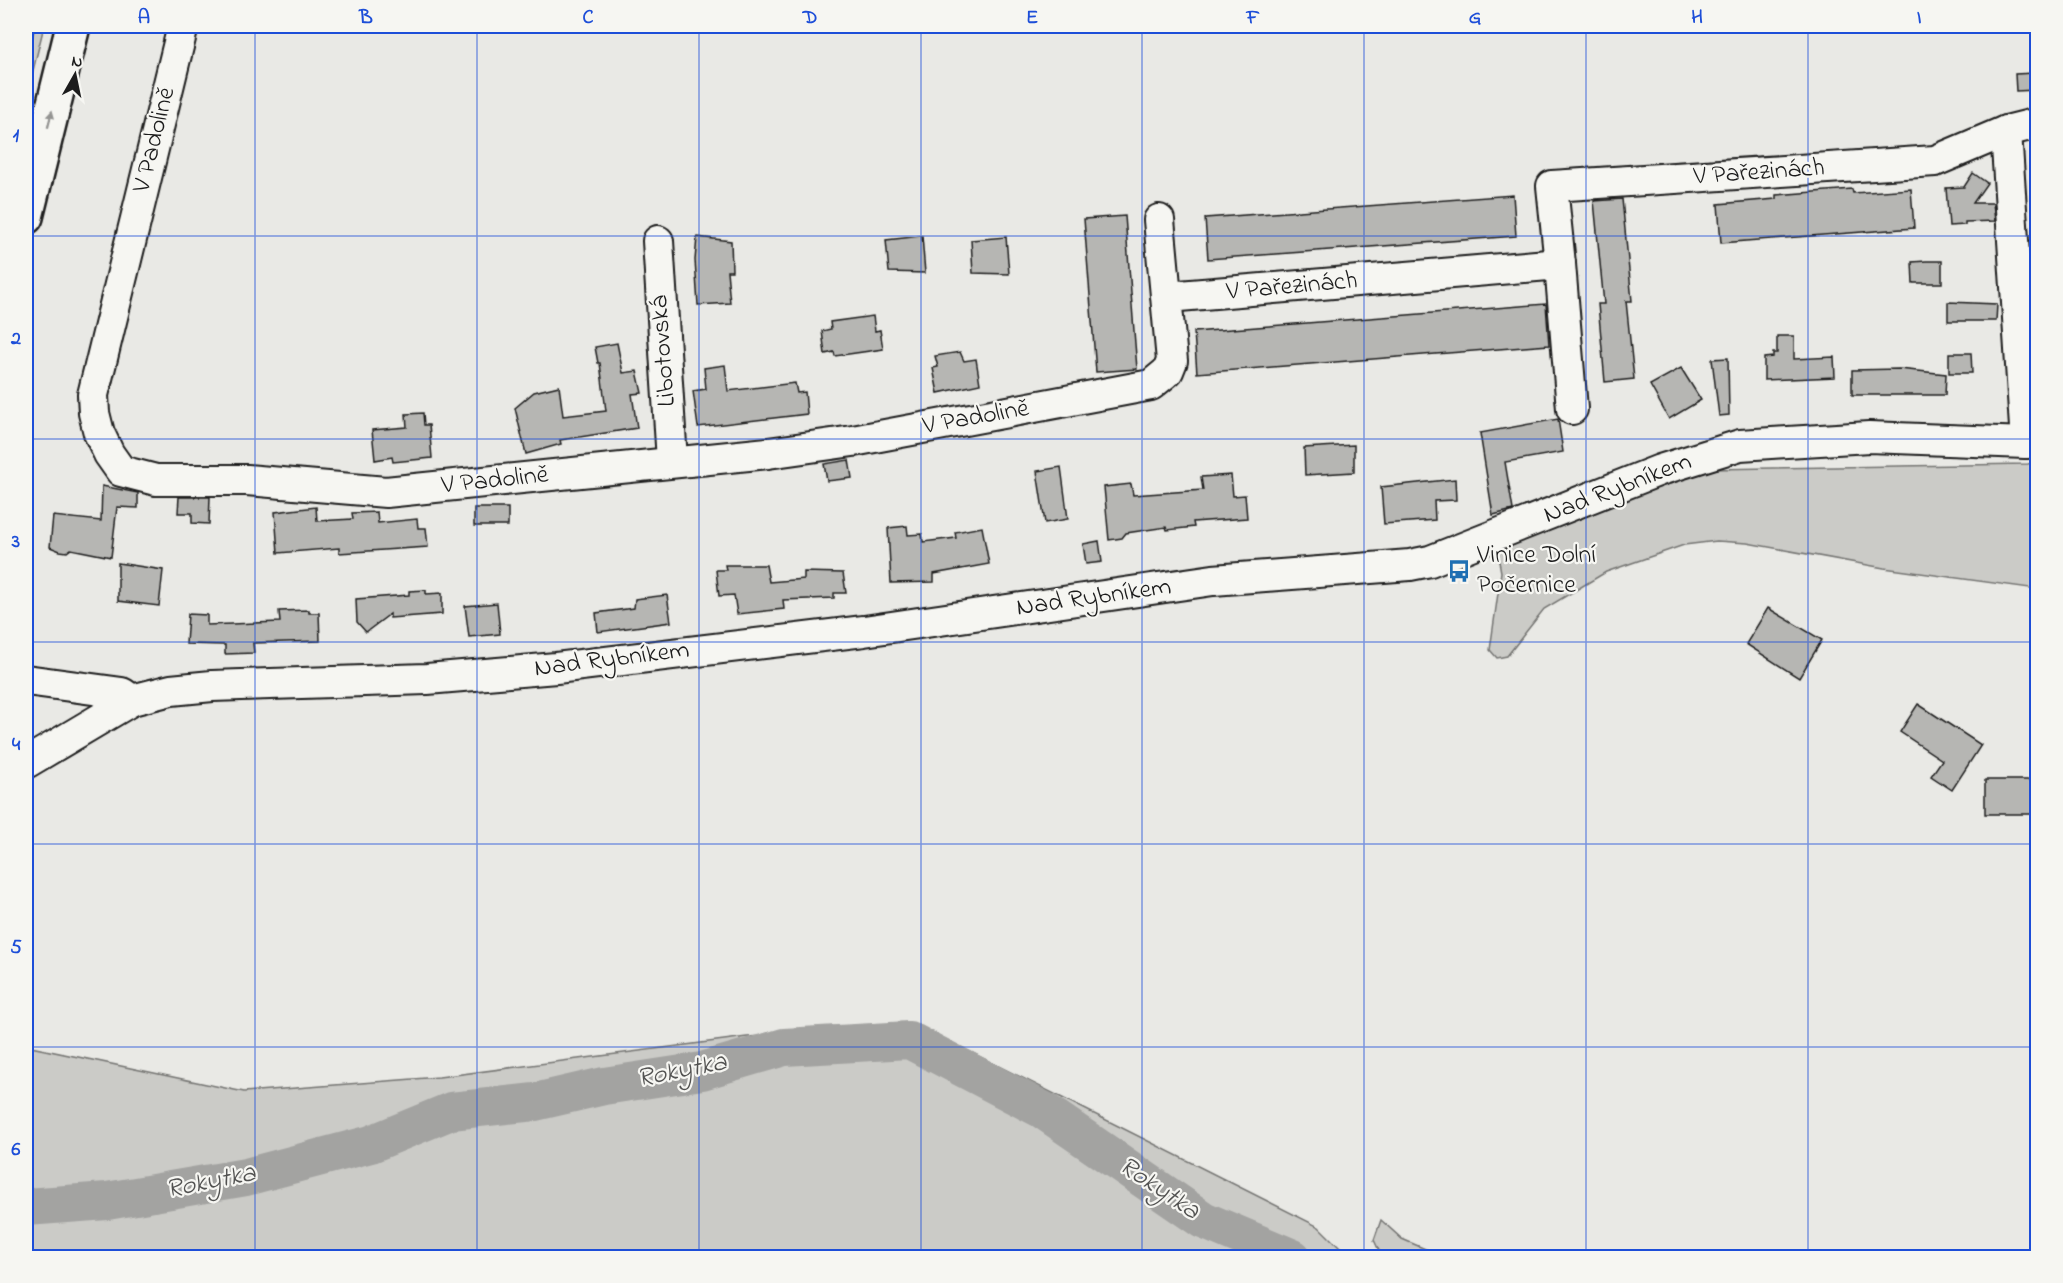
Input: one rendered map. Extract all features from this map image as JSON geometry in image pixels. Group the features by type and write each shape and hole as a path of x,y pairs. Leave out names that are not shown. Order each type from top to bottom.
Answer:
{"highway":[{"path":"26,217 73,26"}],"street":[{"name":"V Padolině","path":"183,26 93,395 94,413 99,433 109,454 122,471 156,480 247,480 387,492 672,461 768,453 853,441 1151,385 1168,371 1172,361 1160,220"},
{"name":"V Pařezinách","path":"1572,409 1552,186 1935,161 2006,131 2037,123"},
{"path":"2006,131 2032,442"},
{"name":"Libotovská","path":"658,241 672,461"},
{"name":"V Pařezinách","path":"1167,297 1560,264"},
{"name":"Nad Rybníkem","path":"26,764 132,700 171,690 212,686 427,679 555,668 864,631 1213,580 1410,565 1439,558 1660,471 1740,445 1869,437 2032,442"},
{"path":"26,680 122,693 132,700"},
{"path":"71,686 81,729"}],"shaded area":[{"path":"35,26 44,26 26,99 26,66"},
{"path":"2037,461 2037,589 1884,568 1747,543 1717,541 1684,545 1606,572 1544,609 1507,656 1497,658 1490,650 1501,572 1497,550 1575,516 1714,469 2028,464"},
{"path":"903,1027 935,1034 1319,1227 1349,1257 26,1257 26,1046 244,1092 439,1077 747,1037"},
{"path":"1381,1220 1402,1239 1444,1257 1382,1257 1374,1240"}],"building":[{"path":"2035,73 2036,90 2016,91 2015,74"},
{"path":"1973,173 1987,183 1973,203 1993,203 1995,221 1965,222 1965,225 1949,226 1946,188 1964,187"},
{"path":"1852,189 1853,193 1911,189 1914,228 1721,243 1718,204 1776,199 1776,195"},
{"path":"1513,195 1516,236 1208,259 1205,218"},
{"path":"1622,199 1632,301 1626,301 1634,379 1605,382 1598,304 1604,304 1594,201"},
{"path":"1125,216 1137,369 1096,372 1084,219"},
{"path":"922,236 925,273 889,272 886,240"},
{"path":"697,237 731,241 732,271 727,271 730,303 698,305 695,260"},
{"path":"1006,237 1009,274 973,273 971,240"},
{"path":"1942,261 1942,283 1913,283 1912,262"},
{"path":"1948,302 1997,304 1996,321 1948,321"},
{"path":"1546,304 1549,345 1197,373 1194,332"},
{"path":"873,316 875,331 880,330 883,349 835,356 834,352 825,354 822,331 831,329 830,322"},
{"path":"1777,336 1794,336 1794,359 1834,357 1835,377 1764,380 1764,358 1773,357 1773,353 1777,353"},
{"path":"617,343 623,373 637,371 642,393 632,394 637,428 560,440 561,444 526,454 515,408 534,392 559,386 563,416 606,411 600,363 598,363 595,347"},
{"path":"960,352 964,361 976,359 980,384 938,393 933,368 938,367 935,356"},
{"path":"1949,353 1971,353 1972,373 1949,373"},
{"path":"1728,358 1729,415 1719,416 1712,359"},
{"path":"725,365 728,391 795,383 797,393 805,392 807,414 698,427 693,391 706,389 704,368"},
{"path":"1681,368 1701,400 1669,419 1650,385"},
{"path":"1899,369 1946,374 1945,395 1852,395 1852,370"},
{"path":"423,413 424,425 429,425 432,458 393,462 392,457 375,460 372,430 407,427 406,414"},
{"path":"1558,419 1563,452 1505,462 1513,510 1493,515 1480,433"},
{"path":"1354,445 1354,472 1305,475 1304,448"},
{"path":"849,460 852,478 827,481 824,464"},
{"path":"1061,467 1068,519 1045,523 1037,471"},
{"path":"1231,475 1233,496 1245,495 1247,518 1193,522 1194,527 1167,530 1166,527 1126,533 1122,538 1109,540 1104,487 1131,484 1133,495 1203,490 1201,477"},
{"path":"1455,479 1456,500 1434,501 1435,520 1384,524 1381,487"},
{"path":"102,486 138,493 138,508 117,507 111,557 71,549 67,552 60,551 50,547 53,516 101,521"},
{"path":"179,497 210,497 209,524 192,523 192,513 178,513"},
{"path":"316,507 317,521 353,519 352,513 377,512 378,523 417,519 418,528 426,528 428,547 339,553 339,548 278,553 275,512"},
{"path":"474,508 508,508 508,526 474,526"},
{"path":"907,526 908,535 922,534 923,542 956,538 955,532 982,527 989,564 934,574 934,582 891,583 888,528"},
{"path":"1099,541 1102,562 1086,564 1083,544"},
{"path":"118,563 163,570 159,606 118,601"},
{"path":"725,565 766,565 769,582 804,579 804,572 843,573 846,593 834,593 834,598 783,600 784,609 737,614 734,595 719,596 716,570 726,570"},
{"path":"426,590 426,594 442,593 442,614 390,618 390,614 366,632 357,622 356,599 409,595 409,591"},
{"path":"667,595 671,622 598,632 596,613 634,608 635,599"},
{"path":"497,603 500,634 469,637 465,606"},
{"path":"1768,608 1822,640 1799,678 1746,644"},
{"path":"309,610 309,613 319,613 320,641 253,643 254,653 225,654 225,645 186,644 188,614 207,615 207,625 280,622 279,611"},
{"path":"1918,704 1981,745 1952,790 1931,776 1942,760 1900,732"},
{"path":"1985,780 2036,780 2036,814 1985,814"}],"waterway":[{"name":"Rokytka","path":"26,1207 107,1201 246,1177 371,1144 451,1111 535,1102 604,1086 702,1071 784,1047 909,1040 1043,1110 1203,1220 1293,1258"}],"place":[{"name":"Vinice Dolní Počernice","path":"1459,571"}]}
